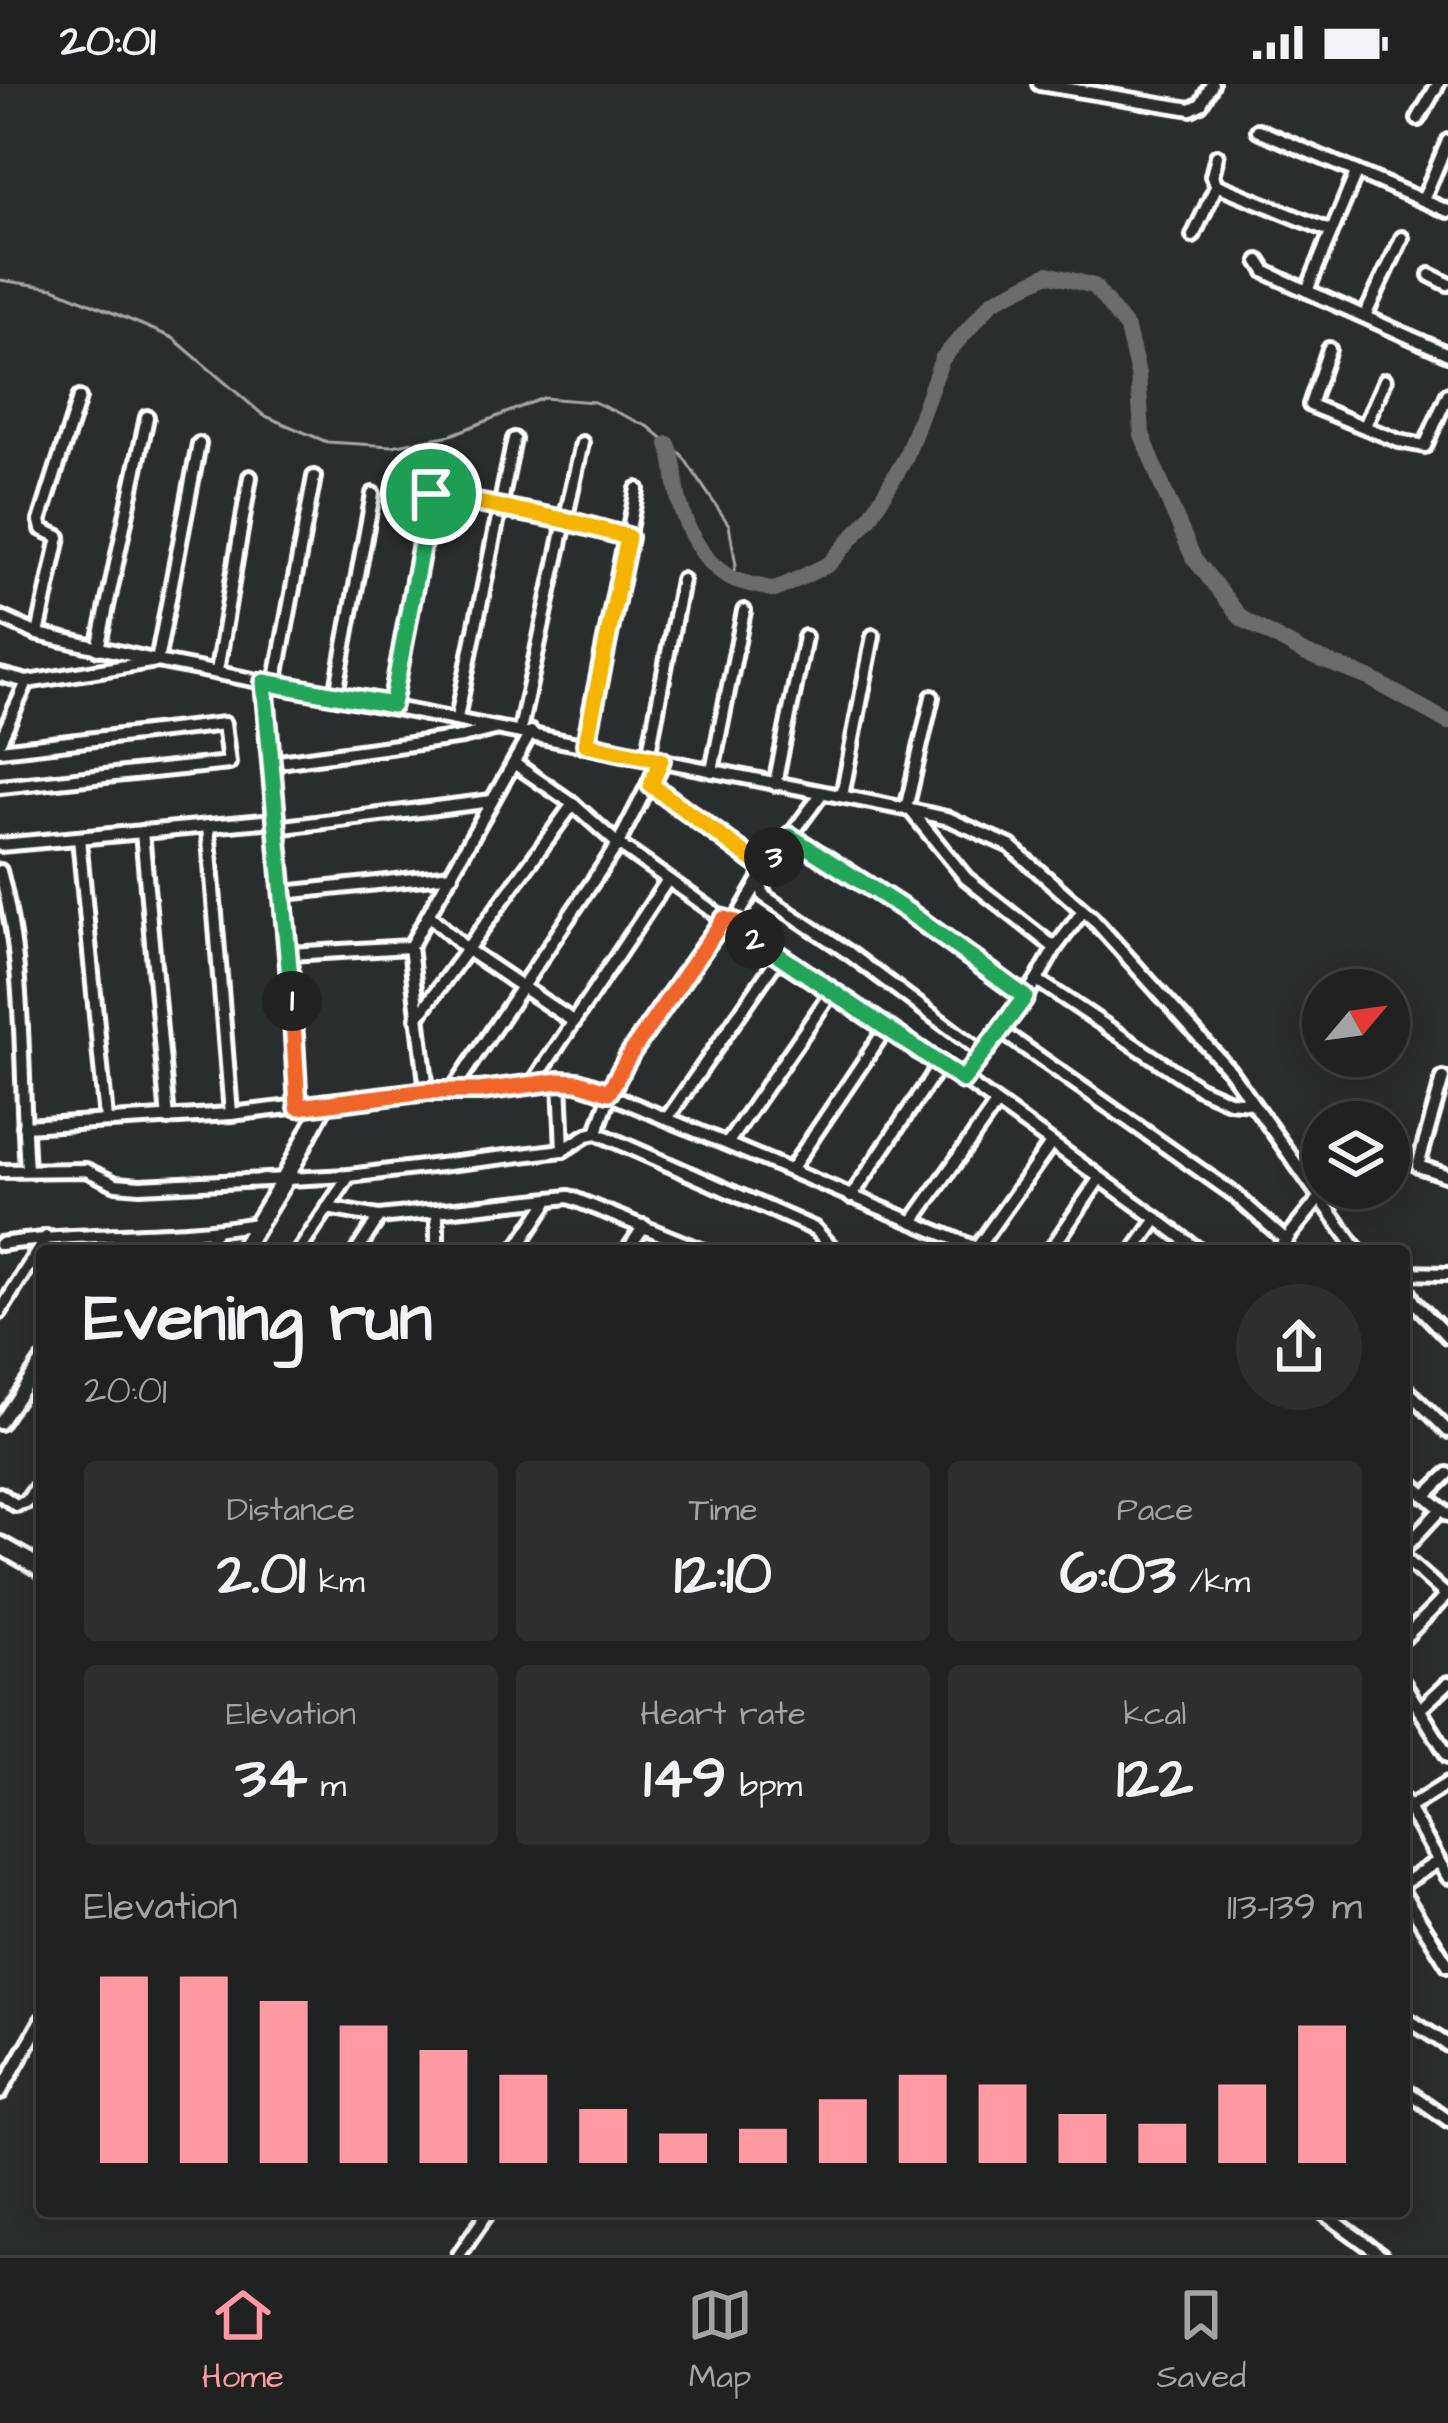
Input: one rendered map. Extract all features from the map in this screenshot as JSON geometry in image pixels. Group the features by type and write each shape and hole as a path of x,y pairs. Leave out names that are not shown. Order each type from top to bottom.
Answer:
{"street":[{"path":"1039,84 1191,109 1202,104 1212,84"},
{"path":"1418,118 1438,84"},
{"path":"1258,130 1448,211"},
{"path":"1423,200 1448,141"},
{"path":"1217,156 1212,176 1217,185 1330,231"},
{"path":"1307,291 1356,172"},
{"path":"1193,236 1217,185"},
{"path":"1365,316 1402,238"},
{"path":"1259,262 1266,272 1448,354"},
{"path":"1430,275 1448,284"},
{"path":"1329,349 1310,405 1411,446 1425,446 1448,394"},
{"path":"1365,426 1385,380"},
{"path":"38,634 58,537 42,529 40,521 80,398"},
{"path":"98,649 147,417"},
{"path":"457,718 514,439"},
{"path":"427,1091 410,946 515,764 526,731 582,442"},
{"path":"157,661 199,444"},
{"path":"392,705 439,454"},
{"path":"218,670 250,477"},
{"path":"298,1107 275,824 269,683 314,477"},
{"path":"402,489 628,537"},
{"path":"586,744 637,489"},
{"path":"335,694 373,494"},
{"path":"452,1091 618,844 651,785 682,580"},
{"path":"712,771 745,611"},
{"path":"0,617 38,634 98,649 950,819 1010,846 1083,911 1229,1071 1302,1176"},
{"path":"842,796 873,636"},
{"path":"775,784 805,638"},
{"path":"0,675 27,682 157,661"},
{"path":"0,787 229,763 224,724 0,745 27,682"},
{"path":"909,811 932,697"},
{"path":"272,764 497,728"},
{"path":"515,764 667,880 941,1064 1192,1245"},
{"path":"651,785 765,869"},
{"path":"597,1133 609,1092 630,1054 822,793"},
{"path":"0,845 493,801"},
{"path":"417,1018 573,804"},
{"path":"909,811 966,878 1055,948"},
{"path":"208,826 231,1114"},
{"path":"142,832 168,1118"},
{"path":"790,836 907,911 1025,997"},
{"path":"79,838 106,1119"},
{"path":"765,869 760,884 767,900 849,953 983,1053"},
{"path":"0,871 20,984 27,1168"},
{"path":"284,893 452,874"},
{"path":"532,1083 667,880"},
{"path":"963,1080 1083,911"},
{"path":"429,915 466,949 574,1022"},
{"path":"289,954 410,946"},
{"path":"668,1117 778,958"},
{"path":"1037,980 1199,1088 1229,1101 1252,1103"},
{"path":"729,1142 830,993"},
{"path":"792,1168 885,1030"},
{"path":"1001,1031 1235,1195 1281,1245"},
{"path":"851,1197 941,1064"},
{"path":"1443,1078 1418,1166 1448,1177"},
{"path":"560,1081 563,1150"},
{"path":"24,1126 231,1114 427,1091 578,1082 969,1245"},
{"path":"244,1245 323,1104"},
{"path":"914,1220 995,1106"},
{"path":"0,1171 86,1171 116,1184 140,1186 349,1176 563,1150 597,1133 815,1229 830,1245"},
{"path":"983,1245 1050,1145"},
{"path":"302,1245 349,1176"},
{"path":"1054,1245 1099,1180"},
{"path":"328,1208 379,1217 568,1197 687,1245"},
{"path":"520,1245 549,1200"},
{"path":"1283,1245 1310,1209"},
{"path":"1326,1209 1353,1245"},
{"path":"437,1211 438,1245"},
{"path":"361,1245 379,1217"},
{"path":"1138,1245 1157,1220"},
{"path":"0,1244 46,1237 216,1231 256,1224"},
{"path":"631,1245 644,1226"},
{"path":"206,1245 216,1231"},
{"path":"41,1245 46,1237"},
{"path":"121,1245 127,1237"},
{"path":"0,1312 36,1253"},
{"path":"1427,1273 1448,1262"},
{"path":"1410,1274 1448,1274"},
{"path":"1410,1296 1448,1337"},
{"path":"0,1423 36,1370"},
{"path":"1410,1393 1448,1431"},
{"path":"1425,1496 1448,1474"},
{"path":"1410,1482 1445,1512 1410,1544"},
{"path":"0,1494 22,1504 36,1487"},
{"path":"0,1545 36,1566"},
{"path":"1410,1563 1447,1594 1410,1632"},
{"path":"1419,1710 1448,1683"},
{"path":"1410,1694 1448,1756"},
{"path":"1410,1802 1448,1783"},
{"path":"1410,1811 1448,1876"},
{"path":"1410,1879 1437,1862"},
{"path":"1410,1912 1448,1965"},
{"path":"1410,2021 1448,2045"},
{"path":"0,2093 36,2030"},
{"path":"1410,2093 1448,2120"},
{"path":"459,2255 485,2217"},
{"path":"1329,2217 1382,2255"}],"waterway":[{"path":"668,444 683,515 701,550 729,577 775,590 829,564 869,519 905,459 942,359 993,301 1048,274 1094,286 1127,329 1138,374 1142,434 1193,557 1241,618 1304,653 1369,678 1448,722"},
{"path":"0,280 54,288 173,338 263,415 327,442 392,446 451,435 543,398 594,402 649,427 682,455 729,525 736,565 731,578"}],"route":[{"path":"431,494 628,537 586,744 661,760 651,785 765,869 790,836 907,911 1025,997 963,1080 778,958 735,922 724,919 609,1092 560,1081 298,1107 264,682 392,705 431,494"}]}
